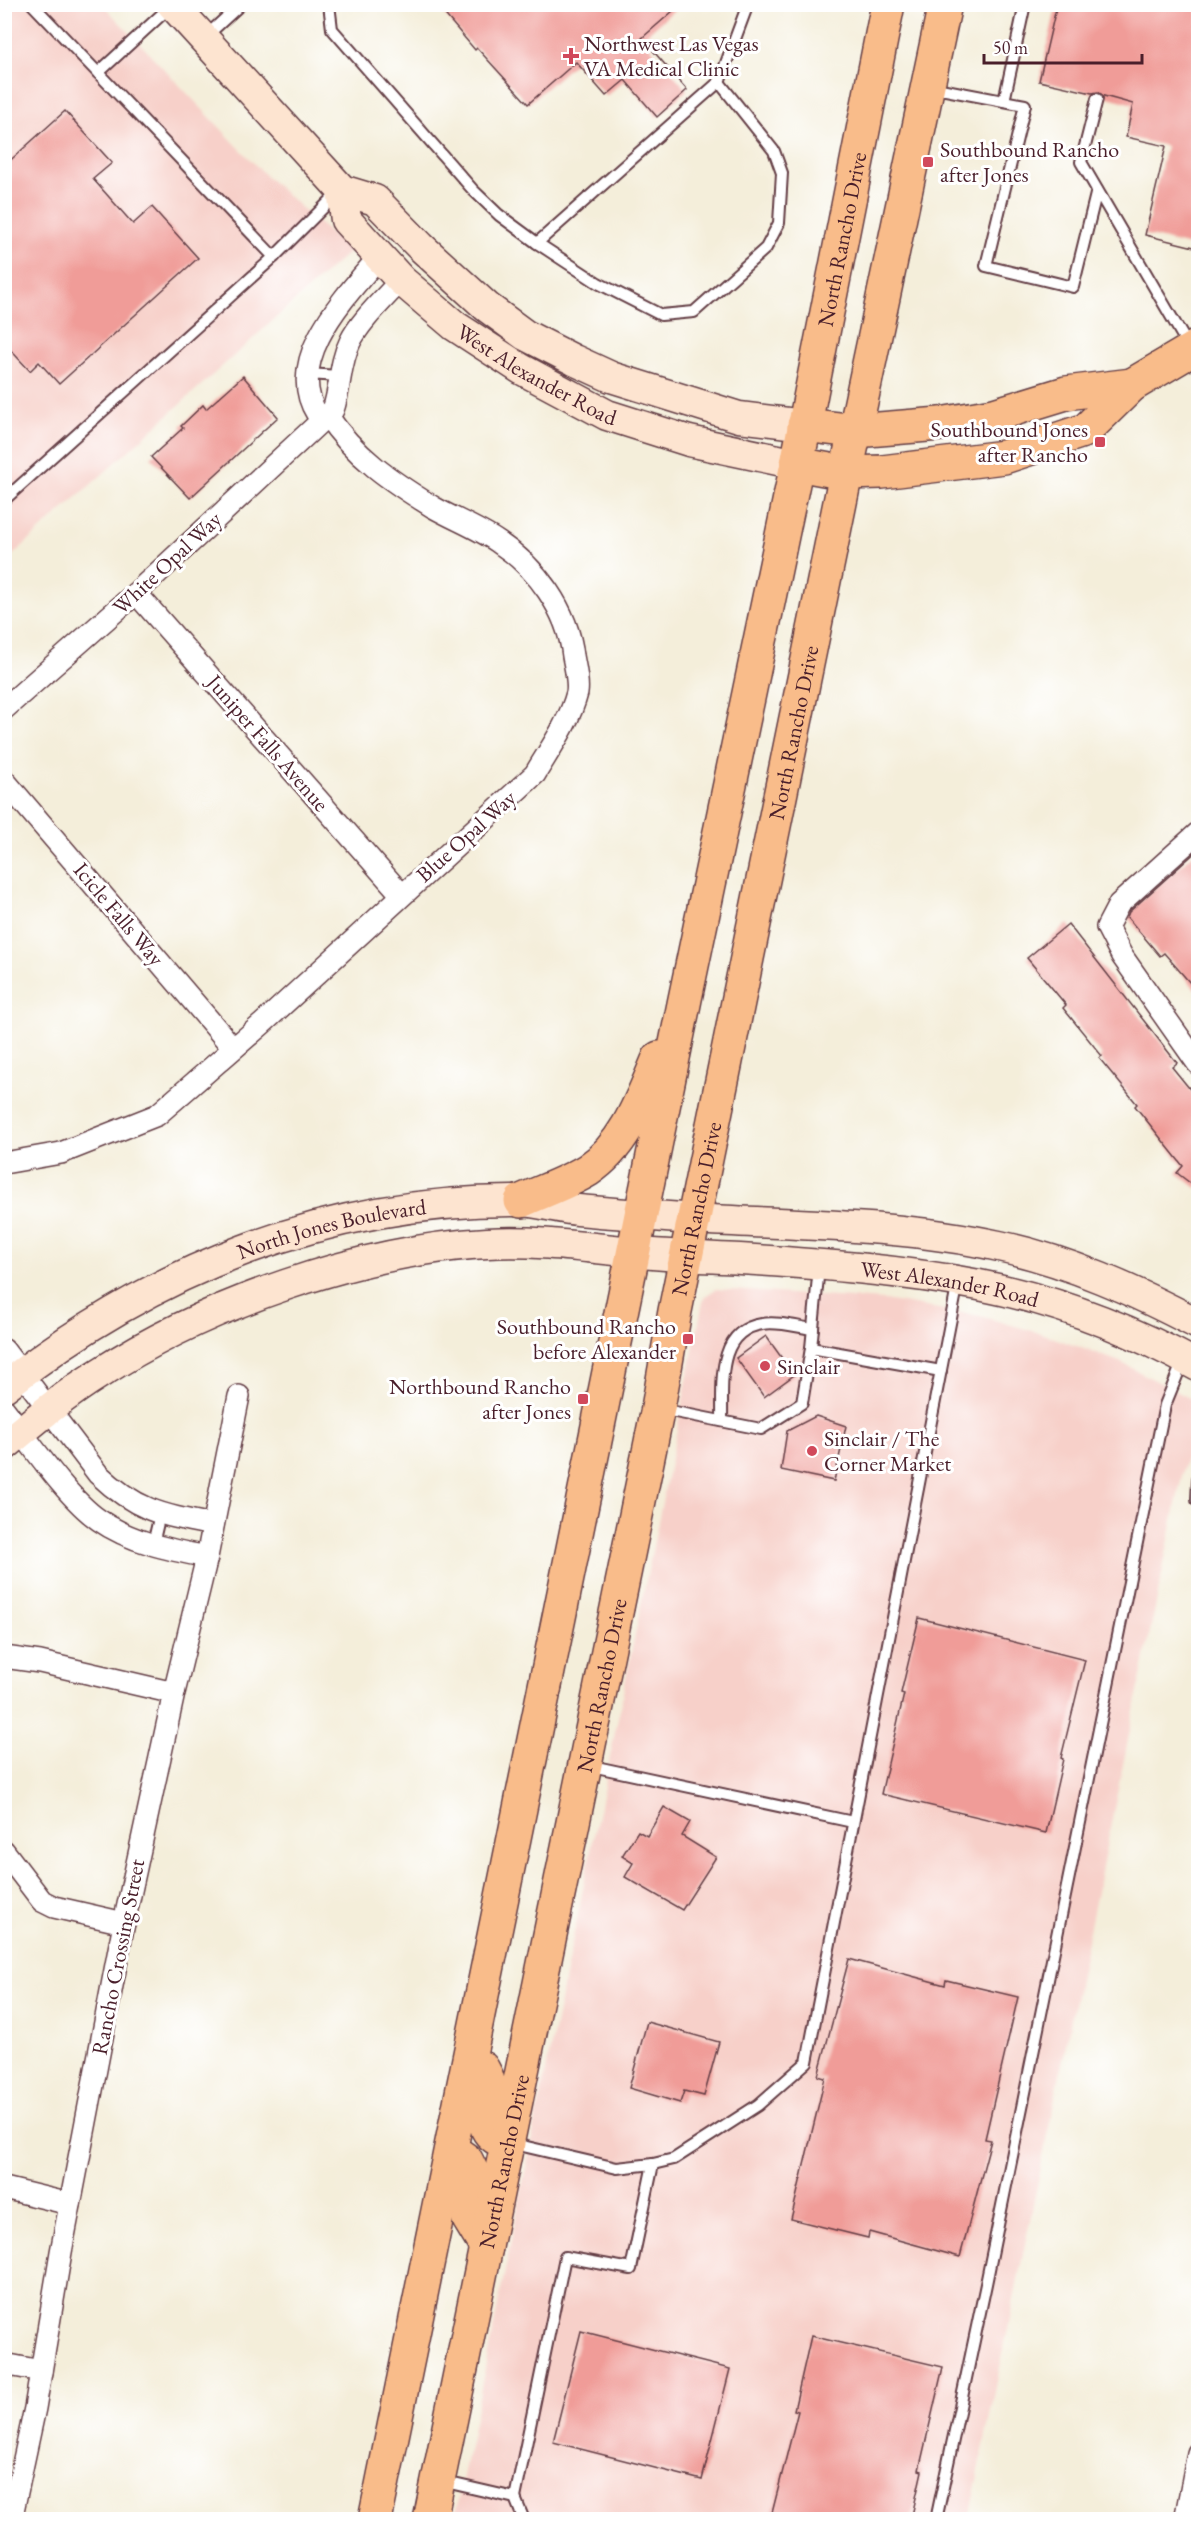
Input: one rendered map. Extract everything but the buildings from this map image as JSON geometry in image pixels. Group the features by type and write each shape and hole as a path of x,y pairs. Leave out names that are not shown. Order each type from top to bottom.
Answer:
{"main road":[{"path":"172,4 342,190"},
{"name":"North Rancho Drive","path":"375,2520 685,999 797,464 888,4"},
{"name":"North Rancho Drive","path":"430,2520 658,1408 846,473 945,4"},
{"name":"West Alexander Road","path":"797,464 689,441 607,415 521,369 465,332 401,280 346,220 342,190 375,200 421,247 487,307 525,335 574,360 611,377 739,417 804,425"},
{"path":"797,464 846,473 923,468 1004,457 1086,430 1132,385 1195,348"},
{"path":"804,425 855,431 940,424 994,415 1066,393 1132,385"},
{"path":"521,1201 588,1170 614,1144 633,1118 685,999"},
{"name":"North Jones Boulevard","path":"10,1370 203,1264 265,1240 337,1221 439,1204 521,1201 576,1210 695,1219"},
{"name":"West Alexander Road","path":"695,1219 839,1225 957,1238 1046,1259 1108,1282 1198,1324"},
{"name":"North Jones Boulevard","path":"10,1429 50,1409 99,1373 139,1350 255,1296 303,1279 425,1250 487,1243 543,1243 687,1256"},
{"name":"West Alexander Road","path":"687,1256 820,1265 958,1282 1027,1298 1074,1313 1163,1346 1191,1362"},
{"path":"958,1282 979,1270 1073,1292 1108,1282"},
{"path":"472,2048 488,2080 483,2110 484,2120 495,2137 508,2143"},
{"path":"452,2150 466,2160 471,2170 474,2181 469,2219 486,2247"}],"street":[{"name":"Blue Opal Way","path":"4,1163 61,1153 158,1115 535,774 560,732 577,691 571,635 546,587 523,562 497,541 434,507 374,467 344,440 327,415 316,414 308,400 308,375 315,346 333,312 379,257"},
{"path":"327,415 333,410 337,399 339,376 350,341 401,280"},
{"name":"White Opal Way","path":"4,709 136,592 327,415"},
{"name":"Juniper Falls Avenue","path":"136,592 401,894"},
{"name":"Icicle Falls Way","path":"4,780 233,1048"},
{"path":"1196,1055 1122,956 1107,927 1119,904 1198,833"},
{"path":"10,1370 50,1409 98,1474 116,1491 131,1502 160,1514 213,1525"},
{"name":"Rancho Crossing Street","path":"11,2520 124,1923 174,1693 207,1557 238,1396"},
{"path":"10,1429 84,1508 118,1531 153,1544 207,1557"},
{"path":"4,1657 40,1662 174,1693"},
{"path":"4,1851 42,1901 54,1907 124,1923"},
{"path":"4,2188 70,2204"},
{"path":"4,2364 41,2371"},
{"path":"1185,2520 1197,2465"}],"lane":[{"path":"32,4 274,257"},
{"path":"98,73 172,4"},
{"path":"204,39 241,4"},
{"path":"329,4 332,29 473,190 499,216 598,283 661,315 694,312 766,248 780,223 782,173 774,151 719,82"},
{"path":"537,243 719,82 748,4"},
{"path":"1004,101 1025,4"},
{"path":"928,87 1025,105 986,266 1073,288 1097,190"},
{"path":"1098,99 1081,162 1195,348"},
{"path":"4,500 274,257 342,190"},
{"path":"308,375 339,376"},
{"path":"658,1408 761,1429 802,1403 811,1348 820,1265"},
{"path":"508,2143 617,2168 674,2159 758,2105 807,2062 958,1282"},
{"path":"722,1421 724,1359 730,1343 745,1330 763,1323 813,1329"},
{"path":"811,1348 941,1371"},
{"path":"936,2520 1165,1405 1191,1362"},
{"path":"1198,1479 1198,1501"},
{"path":"153,1544 160,1514"},
{"path":"584,1764 854,1822"},
{"path":"524,2520 515,2498 565,2257 631,2269 653,2164"},
{"path":"438,2480 515,2498"}],"shaded area":[{"path":"5,5 103,5 267,177 350,251 5,562"},
{"path":"716,1289 884,1300 980,1316 1043,1334 1120,1362 1197,1402 969,2519 454,2520 704,1297"}],"place":[{"name":"Northwest Las Vegas VA Medical Clinic","path":"571,56"},
{"name":"Southbound Rancho after Jones","path":"928,162"},
{"name":"Southbound Jones after Rancho","path":"1100,442"},
{"name":"Southbound Rancho before Alexander","path":"688,1339"},
{"name":"Sinclair","path":"765,1366"},
{"name":"Northbound Rancho after Jones","path":"583,1399"},
{"name":"Sinclair / The Corner Market","path":"812,1451"}]}
